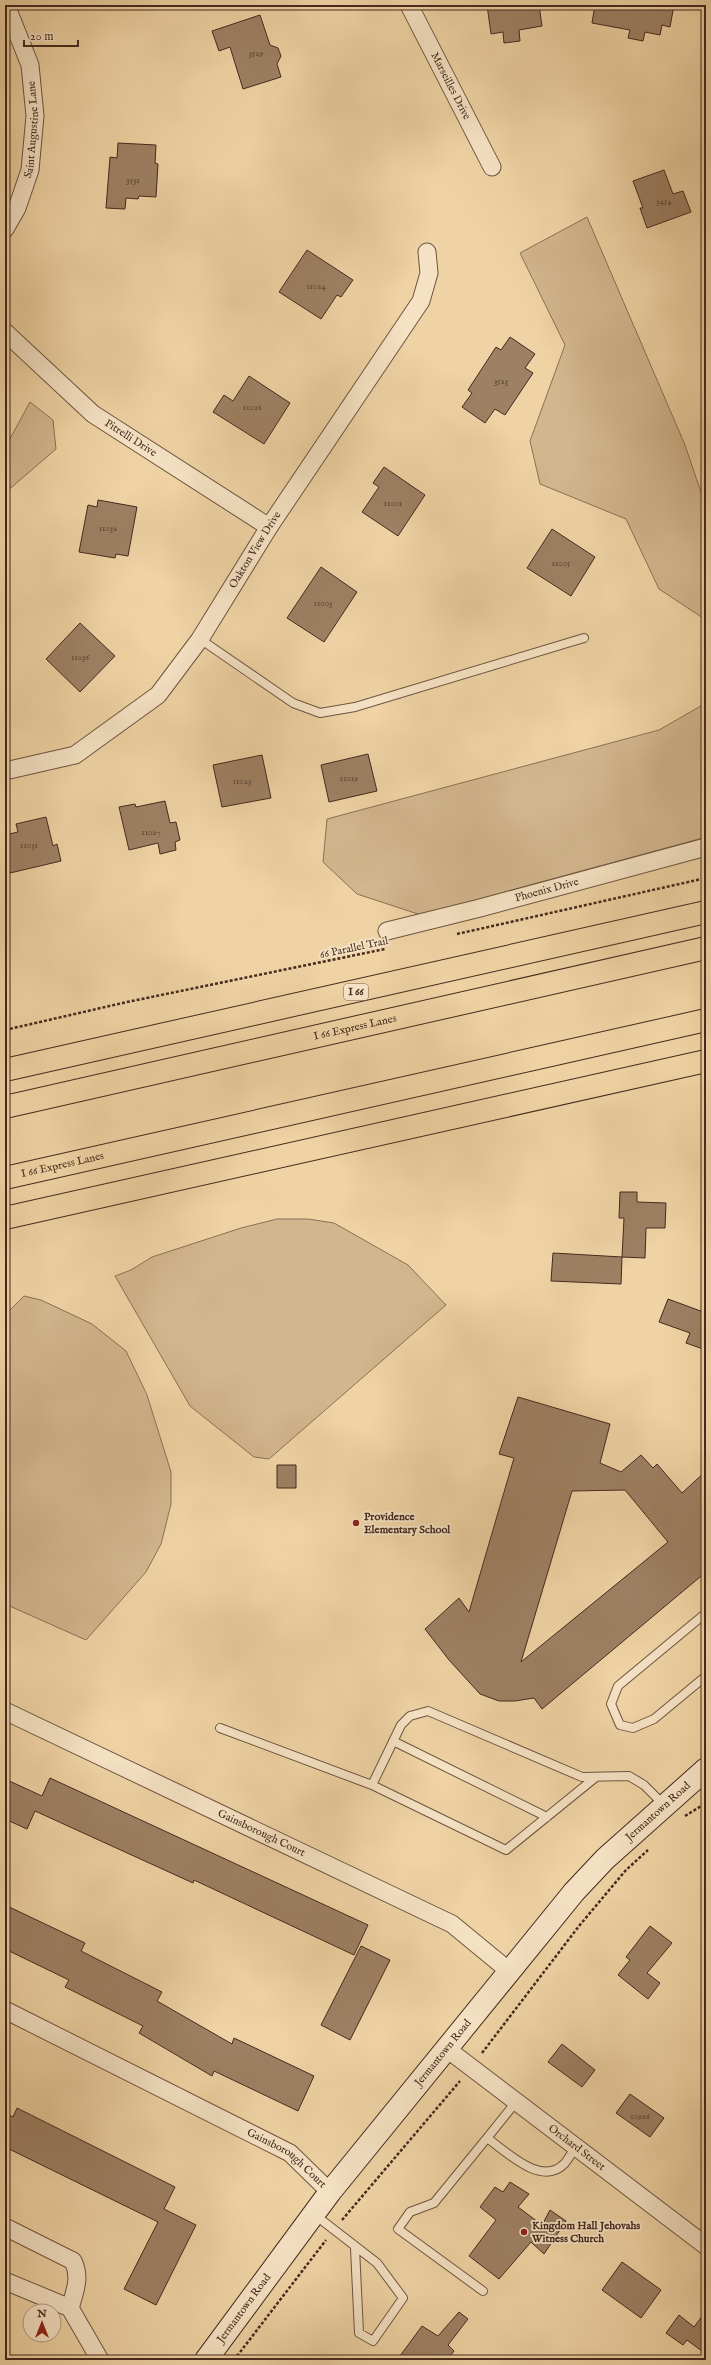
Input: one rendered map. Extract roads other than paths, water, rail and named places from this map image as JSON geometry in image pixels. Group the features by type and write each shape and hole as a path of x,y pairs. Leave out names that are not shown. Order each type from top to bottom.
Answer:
{"highway":[{"name":"I 66","path":"5,1070 706,912"},
{"name":"I 66 Express Lanes","path":"5,1107 706,948"},
{"name":"I 66 Express Lanes","path":"5,1178 706,1020"},
{"path":"5,1218 706,1061"}],"main road":[{"name":"Jermantown Road","path":"206,2360 330,2192 509,1971 600,1864 664,1805 706,1769"}],"street":[{"name":"Saint Augustine Lane","path":"5,229 17,208 30,170 35,116 30,65 6,5"},
{"name":"Marseilles Drive","path":"409,5 492,166"},
{"name":"Oakton View Drive","path":"5,771 75,755 158,695 200,639 270,527 421,301 429,273 427,252"},
{"name":"Pitrelli Drive","path":"5,332 94,414 270,527"},
{"name":"Phoenix Drive","path":"387,931 480,908 706,847"},
{"name":"Gainsborough Court","path":"5,1711 452,1924 509,1971"},
{"name":"Gainsborough Court","path":"5,2010 290,2153 330,2192"},
{"name":"Orchard Street","path":"447,2049 706,2246"},
{"path":"5,2228 73,2261 78,2270 77,2282 70,2308"},
{"path":"5,2281 70,2308 100,2360"}],"lane":[{"path":"200,639 293,703 320,713 355,708 584,638"},
{"path":"706,1613 618,1686 611,1704 620,1725 633,1728 654,1719 706,1676"},
{"path":"372,1785 401,1725 410,1716 428,1711 582,1777 628,1776 644,1785 664,1805"},
{"path":"220,1728 372,1785 506,1850 596,1777"},
{"path":"393,1741 547,1816"},
{"path":"483,2291 398,2229 410,2212 434,2203 516,2102"},
{"path":"487,2138 535,2171 549,2172 564,2164 576,2147"},
{"path":"314,2214 335,2229 355,2248 377,2263 403,2298 373,2342 359,2333 355,2248"}],"place":[{"name":"Providence Elementary School","path":"356,1523"},
{"name":"Kingdom Hall Jehovahs Witness Church","path":"524,2232"}]}
